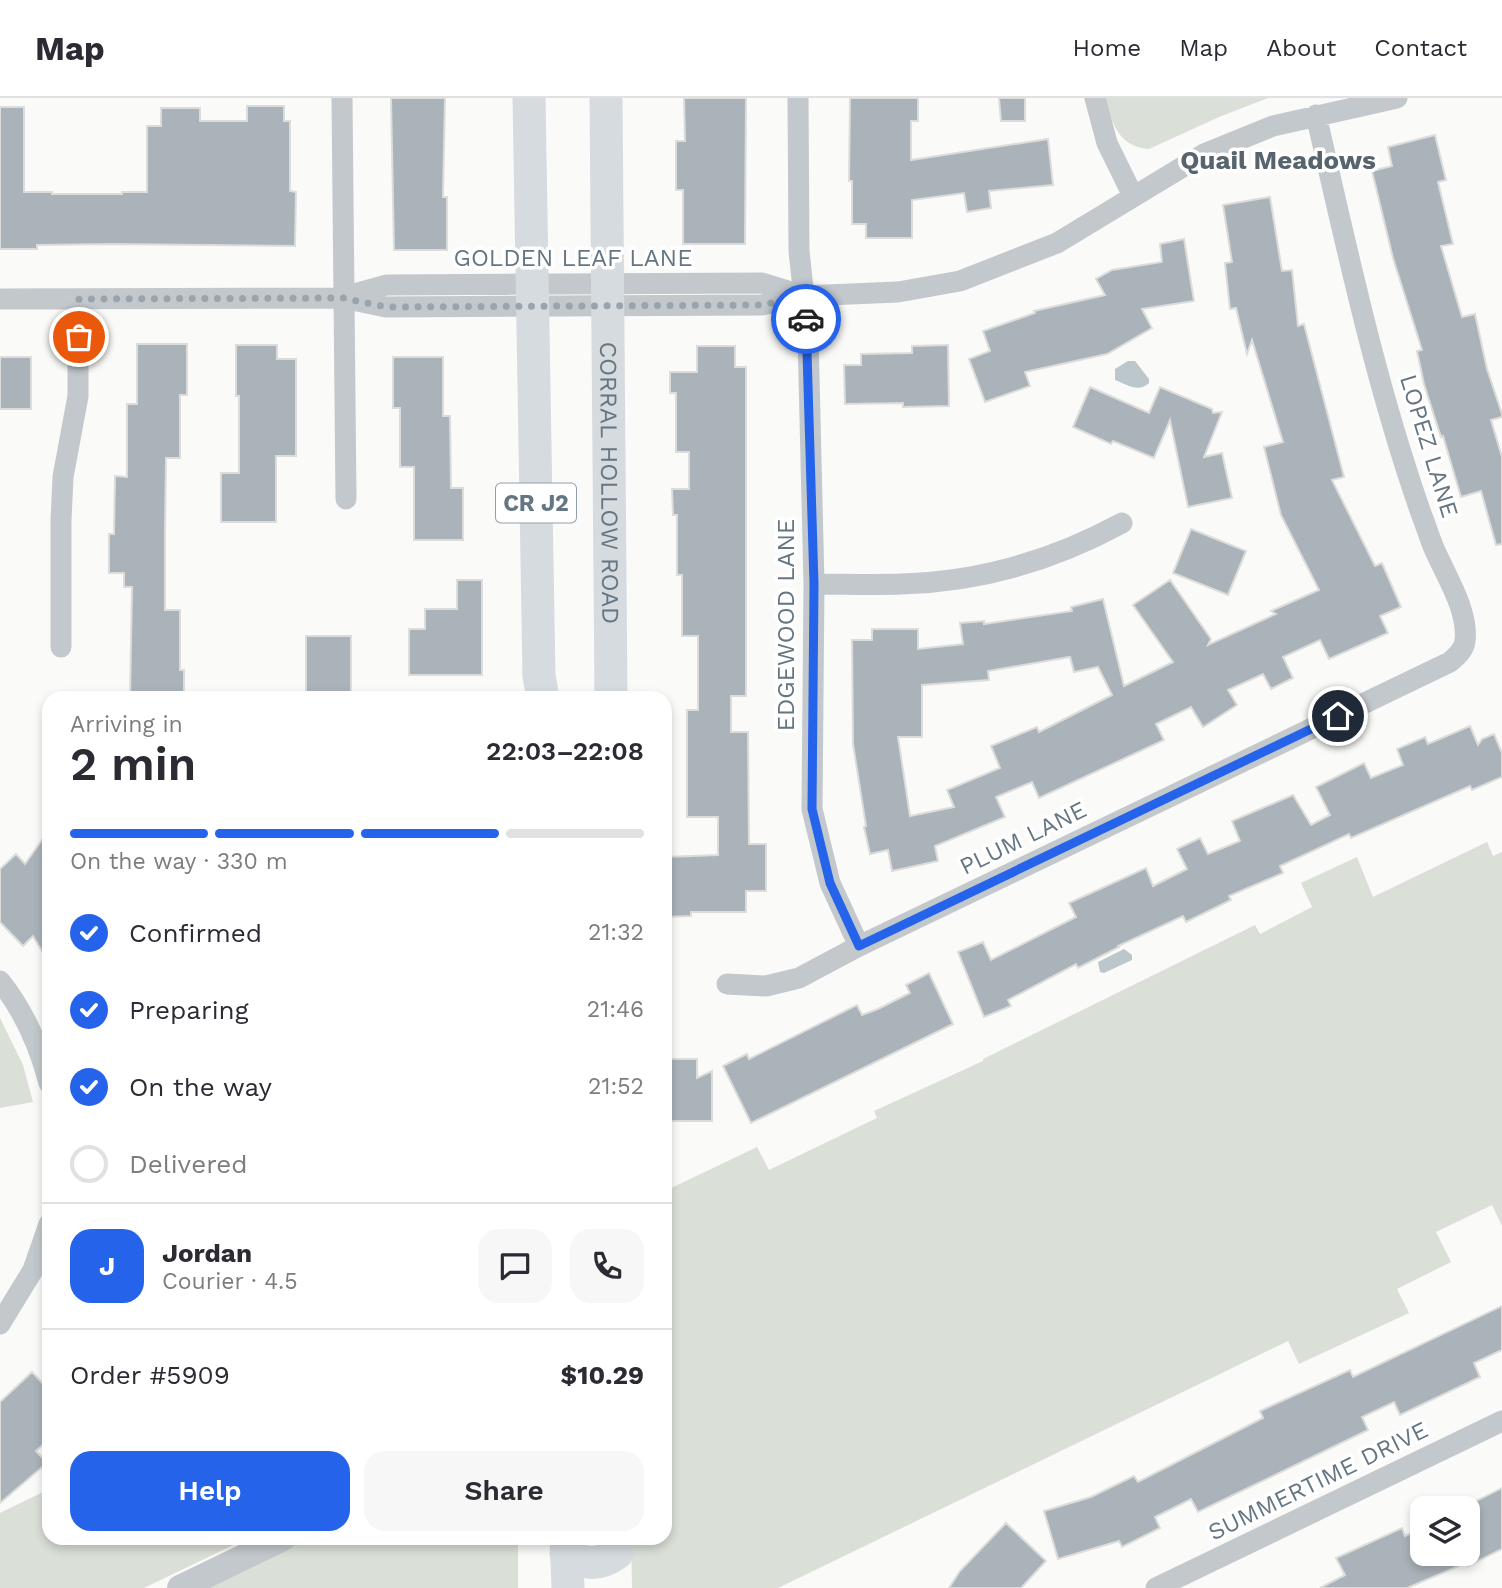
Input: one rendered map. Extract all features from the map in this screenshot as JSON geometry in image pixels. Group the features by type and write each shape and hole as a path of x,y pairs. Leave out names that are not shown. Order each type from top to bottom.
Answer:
{"main road":[{"name":"CR J2","path":"529,98 540,691"},
{"name":"CORRAL HOLLOW ROAD","path":"606,98 611,691"},
{"path":"566,1546 579,1562 592,1564 606,1561 617,1545"},
{"path":"617,1545 617,1588"},
{"path":"566,1546 568,1588"}],"street":[{"path":"342,98 346,499"},
{"name":"EDGEWOOD LANE","path":"798,98 799,251 808,335 814,584 812,809 830,883 859,946"},
{"path":"1095,98 1107,143 1133,196"},
{"name":"GOLDEN LEAF LANE","path":"0,299 343,298 386,285 532,295 608,295 762,305 803,296 898,292 960,281 1057,243 1204,154 1273,126 1397,98"},
{"name":"LOPEZ LANE","path":"1316,115 1349,259 1404,466 1433,547 1448,574 1459,606 1465,642 1460,653 1450,662 1338,716"},
{"path":"61,647 61,521 64,477 79,396 79,299"},
{"path":"814,584 902,584 975,576 1038,560 1091,540 1122,523"},
{"name":"PLUM LANE","path":"727,984 766,986 799,978 859,946 1338,716"},
{"path":"0,981 18,1005 42,1049"},
{"path":"0,1324 33,1270 42,1244"},
{"name":"SUMMERTIME DRIVE","path":"1156,1588 1502,1421"},
{"path":"180,1588 269,1545"}],"shaded area":[{"path":"1105,98 1268,98 1149,149 1130,144 1124,139 1114,125"},
{"path":"1128,361 1135,361 1149,379 1149,383 1137,388 1115,380 1115,369"},
{"path":"1487,842 1493,856 1502,852 1502,1226 1492,1205 1436,1232 1451,1262 1397,1289 1409,1313 1299,1364 1288,1341 778,1588 632,1588 631,1545 672,1545 672,1188 757,1147 769,1170 877,1118 874,1111 983,1061 1255,925 1260,934 1312,907 1301,883 1357,857 1373,897"},
{"path":"1124,949 1132,955 1132,960 1104,973 1100,972 1098,962"},
{"path":"0,1018 23,1065 33,1102 0,1108"},
{"path":"42,1492 42,1545 233,1545 144,1588 0,1588 0,1513"},
{"path":"283,1545 518,1545 518,1588 194,1588"}],"building":[{"path":"391,98 445,98 443,197 447,197 447,250 394,250"},
{"path":"684,98 746,98 745,244 683,244 683,190 676,190 676,141 685,141"},
{"path":"850,98 918,98 918,121 911,121 911,160 1048,139 1053,185 989,191 991,208 967,212 964,193 912,200 912,238 866,238 866,224 852,224 852,181 849,181"},
{"path":"999,98 1025,98 1025,121 1001,121"},
{"path":"247,106 284,106 284,121 290,121 290,191 296,192 295,246 112,244 37,245 37,249 0,249 0,107 24,107 24,192 122,194 147,192 147,126 161,126 161,108 200,108 200,121 247,121"},
{"path":"1435,135 1446,180 1438,182 1453,244 1441,246 1462,317 1475,314 1487,369 1502,414 1502,417 1491,420 1502,457 1502,544 1496,545 1481,491 1461,497 1443,436 1441,437 1424,384 1417,351 1422,350 1393,258 1372,171 1392,166 1388,147"},
{"path":"1270,197 1282,271 1292,270 1298,326 1304,324 1344,477 1332,480 1375,566 1382,563 1401,607 1380,616 1388,633 1329,659 1320,640 1283,657 1293,678 1271,689 1263,674 1228,690 1237,705 1203,727 1191,707 1156,724 1164,740 1039,798 1032,782 996,797 1005,817 935,846 938,861 892,871 888,850 870,854 864,827 866,826 853,744 852,640 872,640 872,629 918,629 918,649 963,644 960,623 984,621 984,624 1072,611 1071,607 1103,599 1124,686 1173,662 1133,605 1170,580 1211,639 1208,645 1276,614 1271,611 1319,590 1281,515 1264,447 1283,442 1252,340 1247,354 1236,308 1230,309 1225,263 1232,262 1223,205","holes":["1070,657 1074,672 1098,667 1112,695 1039,732 1037,727 991,746 1000,768 947,790 954,807 910,816 898,737 922,737 922,685 989,680 988,671"]},
{"path":"1184,239 1194,301 1142,309 1152,328 1107,354 1025,372 1030,386 985,402 969,359 990,351 983,331 1035,313 1034,311 1105,295 1096,279 1112,270 1162,262 1160,244"},
{"path":"137,344 187,344 187,395 180,395 180,458 166,458 165,534 165,610 180,610 180,670 184,670 184,691 130,691 132,587 124,587 124,573 109,573 109,534 114,534 115,476 127,477 127,404 137,404"},
{"path":"236,345 277,345 277,359 296,359 296,456 276,456 276,522 221,522 221,473 239,473"},
{"path":"948,345 949,406 903,407 903,403 845,404 844,365 861,365 861,354 912,353 912,346"},
{"path":"697,346 735,346 735,367 746,367 746,696 731,696 731,732 748,732 749,844 766,844 766,891 746,891 746,912 691,912 691,916 672,917 672,857 718,855 718,817 687,817 687,710 698,710 698,636 682,636 682,575 677,575 677,515 673,515 672,489 689,489 689,452 676,452 676,393 670,393 670,372 697,372"},
{"path":"0,357 31,357 31,409 0,409"},
{"path":"393,357 443,357 443,416 450,416 451,488 463,488 463,540 414,540 414,467 400,467 400,408 393,408"},
{"path":"1090,387 1149,413 1160,387 1212,409 1213,413 1222,412 1204,457 1222,453 1232,498 1188,507 1170,420 1154,458 1113,441 1111,444 1073,427"},
{"path":"1191,529 1246,551 1228,595 1173,573"},
{"path":"457,580 482,580 482,675 409,675 409,629 425,629 425,609 457,609"},
{"path":"306,636 351,636 351,691 306,691"},
{"path":"1470,726 1478,745 1482,739 1494,734 1502,753 1502,777 1472,790 1470,786 1351,838 1349,834 1280,866 1283,873 1229,896 1231,900 1186,922 1183,916 1078,968 1076,964 1008,1000 1011,1006 984,1017 958,952 983,942 991,960 1076,917 1069,903 1146,868 1153,886 1187,869 1177,849 1200,838 1208,854 1240,841 1232,821 1293,795 1311,825 1330,815 1316,787 1364,763 1371,778 1403,765 1397,749 1425,737 1428,744"},
{"path":"42,840 42,951 33,936 23,946 0,922 0,869 16,854 25,864"},
{"path":"929,973 953,1024 751,1123 723,1066 747,1054 749,1059 857,1005 862,1015 878,1009 910,993 906,985"},
{"path":"672,1059 697,1059 697,1078 712,1071 712,1121 672,1121"},
{"path":"1502,1306 1502,1350 1474,1363 1480,1377 1400,1415 1394,1402 1362,1417 1368,1430 1198,1512 1191,1499 1155,1517 1160,1528 1122,1547 1119,1541 1058,1559 1044,1511 1091,1497 1134,1476 1138,1482 1263,1418 1260,1411 1350,1370 1353,1377"},
{"path":"32,1372 42,1383 42,1445 36,1451 42,1458 42,1467 0,1503 0,1402"},
{"path":"1502,1488 1502,1549 1480,1560 1480,1499"},
{"path":"1006,1523 1046,1561 1021,1588 949,1588 960,1571"},
{"path":"1402,1528 1405,1536 1410,1534 1410,1566 1459,1566 1407,1588 1320,1588 1345,1575 1336,1558"}],"way so far":[{"path":"79,337 79,299 343,298 386,307 762,305 803,296 806,319"}],"district":[{"name":"Quail Meadows","path":"1278,160"}],"route":[{"path":"806,319 814,584 812,809 830,883 859,946 1338,716"}]}
